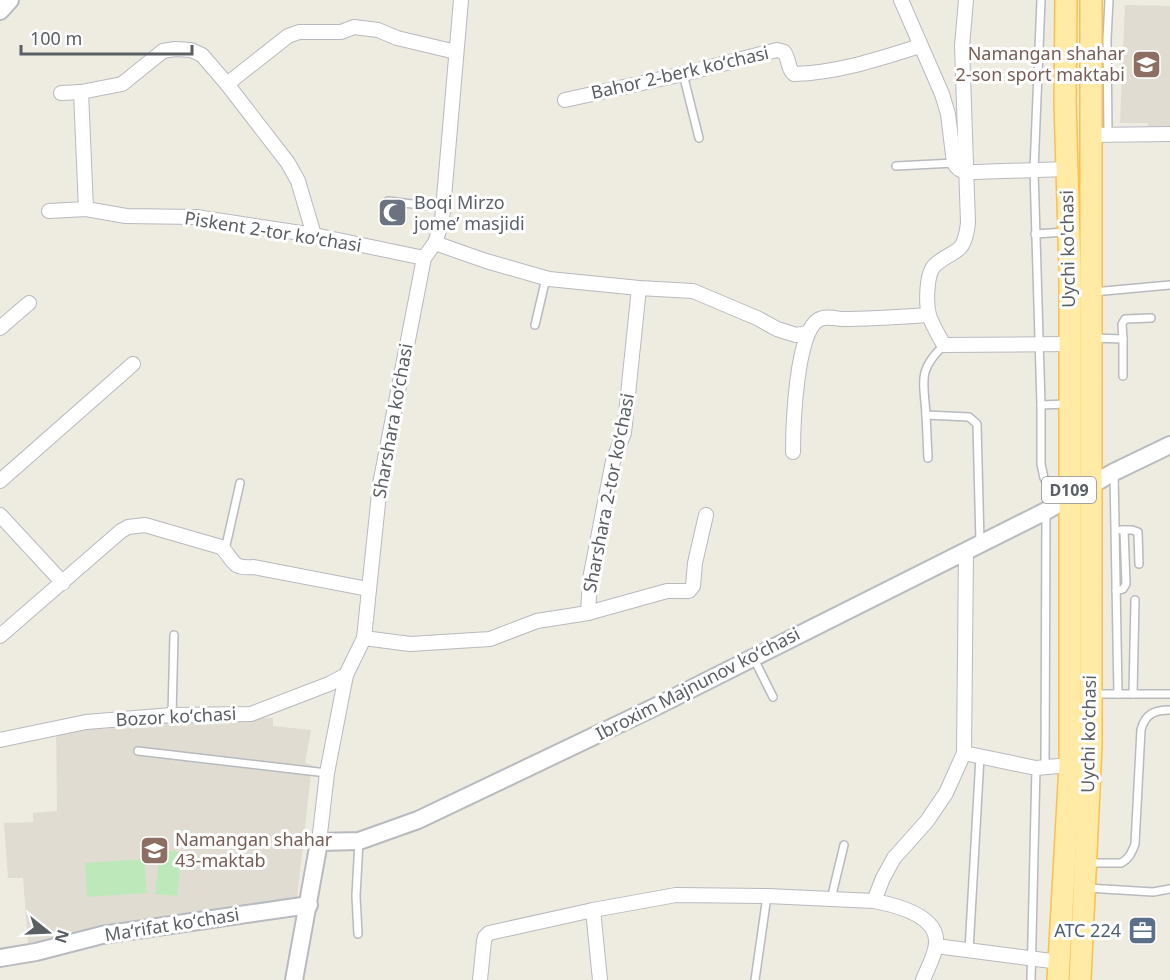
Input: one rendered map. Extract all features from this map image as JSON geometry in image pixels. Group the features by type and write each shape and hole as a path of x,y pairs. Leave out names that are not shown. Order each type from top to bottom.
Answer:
{"main road":[{"name":"Uychi ko'chasi","path":"1058,971 1070,765 1070,271 1066,169 1066,0"},
{"name":"Uychi ko'chasi","path":"1080,980 1091,746 1090,292 1099,135 1091,0"}],"street":[{"path":"0,11 10,0"},
{"name":"Sharshara koʻchasi","path":"319,842 327,773 346,675 364,638 380,484 424,258 435,243 444,208 461,0"},
{"path":"901,0 942,94 948,114 954,163 957,168 966,172 1066,169"},
{"path":"966,0 962,46 967,235 962,246 955,253 937,263 929,273 928,315 944,345 1069,344"},
{"path":"227,84 288,36 298,32 341,32 354,27 370,29 456,52"},
{"name":"Bahor 2-berk koʻchasi","path":"565,100 777,50 788,56 792,74 815,74 920,46"},
{"path":"61,93 81,92 122,84 163,51 191,50 202,55 288,163 298,181 314,235"},
{"path":"81,92 86,209"},
{"path":"1099,135 1170,134"},
{"name":"Piskent 2-tor koʻchasi","path":"49,211 86,209 126,216 196,217 314,235 424,258"},
{"path":"435,243 486,261 546,278 693,291 777,329 796,334 807,333"},
{"name":"Sharshara 2-tor koʻchasi","path":"364,638 410,644 490,639 537,621 588,613 590,579 613,461 624,433 639,288"},
{"path":"0,328 29,303"},
{"path":"793,452 793,423 799,373 807,333 817,321 826,318 870,319 928,315"},
{"path":"0,481 134,364"},
{"path":"1069,499 1114,472 1170,445"},
{"name":"Ibroxim Majnunov koʻchasi","path":"319,842 359,841 418,820 659,705 1069,499"},
{"path":"0,515 63,583"},
{"path":"588,613 667,591 689,591 693,586 695,563 706,515"},
{"path":"0,636 122,531 135,525 152,526 215,544 225,550 231,562 240,567 254,567 368,589"},
{"path":"874,901 894,858 927,821 946,793 964,753 973,547"},
{"name":"Bozor koʻchasi","path":"0,740 86,722 172,715 251,714 329,684 346,675"},
{"path":"964,753 1041,767 1070,765"},
{"path":"294,980 319,842"},
{"path":"480,980 484,941 487,934 593,910 676,895 874,901 900,908 927,921 936,937 936,946 923,980"},
{"name":"Maʻrifat koʻchasi","path":"0,958 36,952 102,935 309,905"},
{"path":"593,910 600,980"},
{"path":"936,946 1032,958 1058,971"}],"lane":[{"path":"1041,0 1034,170 1041,464 1044,478 1050,487 1069,499"},
{"path":"1099,135 1109,0"},
{"path":"683,74 699,138"},
{"path":"896,166 954,163"},
{"path":"388,201 444,208"},
{"path":"1035,234 1068,232"},
{"path":"536,325 546,278"},
{"path":"1090,292 1170,285"},
{"path":"1123,376 1122,324 1125,319 1151,318"},
{"path":"1090,338 1123,339"},
{"path":"928,458 925,367 930,358 944,345"},
{"path":"1041,405 1069,404"},
{"path":"926,415 969,417 977,424 973,547"},
{"path":"1114,472 1118,694"},
{"path":"225,550 240,483"},
{"path":"1031,980 1041,767 1046,511"},
{"path":"1115,530 1138,532 1139,547 1125,587 1116,591"},
{"path":"1124,530 1125,547 1132,568"},
{"path":"1116,547 1139,547"},
{"path":"1116,570 1132,568"},
{"path":"1133,694 1135,600"},
{"path":"172,715 174,635"},
{"path":"753,657 773,697"},
{"path":"1090,694 1170,694"},
{"path":"1085,864 1121,863 1126,861 1131,854 1135,844 1141,730 1149,715 1157,710 1170,710"},
{"path":"138,751 327,773"},
{"path":"969,950 980,757"},
{"path":"358,934 356,896 359,841"},
{"path":"831,899 844,845"},
{"path":"1084,888 1153,892 1170,889"},
{"path":"755,980 767,896"}],"shaded area":[{"name":"Namangan shahar 2-son sport maktabi","path":"1125,5 1170,6 1170,128 1148,129 1148,123 1120,123"},
{"name":"Namangan shahar 43-maktab","path":"273,718 273,726 311,730 305,763 312,765 297,898 28,944 23,878 8,878 4,823 33,822 33,813 57,811 56,731 112,724"}],"green space":[{"path":"160,850 182,852 177,896 155,894"},
{"path":"144,859 147,893 87,897 85,863"}],"place":[{"name":"Namangan shahar 2-son sport maktabi","path":"1146,64"},
{"name":"Boqi Mirzo jome’ masjidi","path":"393,213"},
{"name":"Namangan shahar 43-maktab","path":"154,850"},
{"name":"ATC 224","path":"1142,931"}]}
